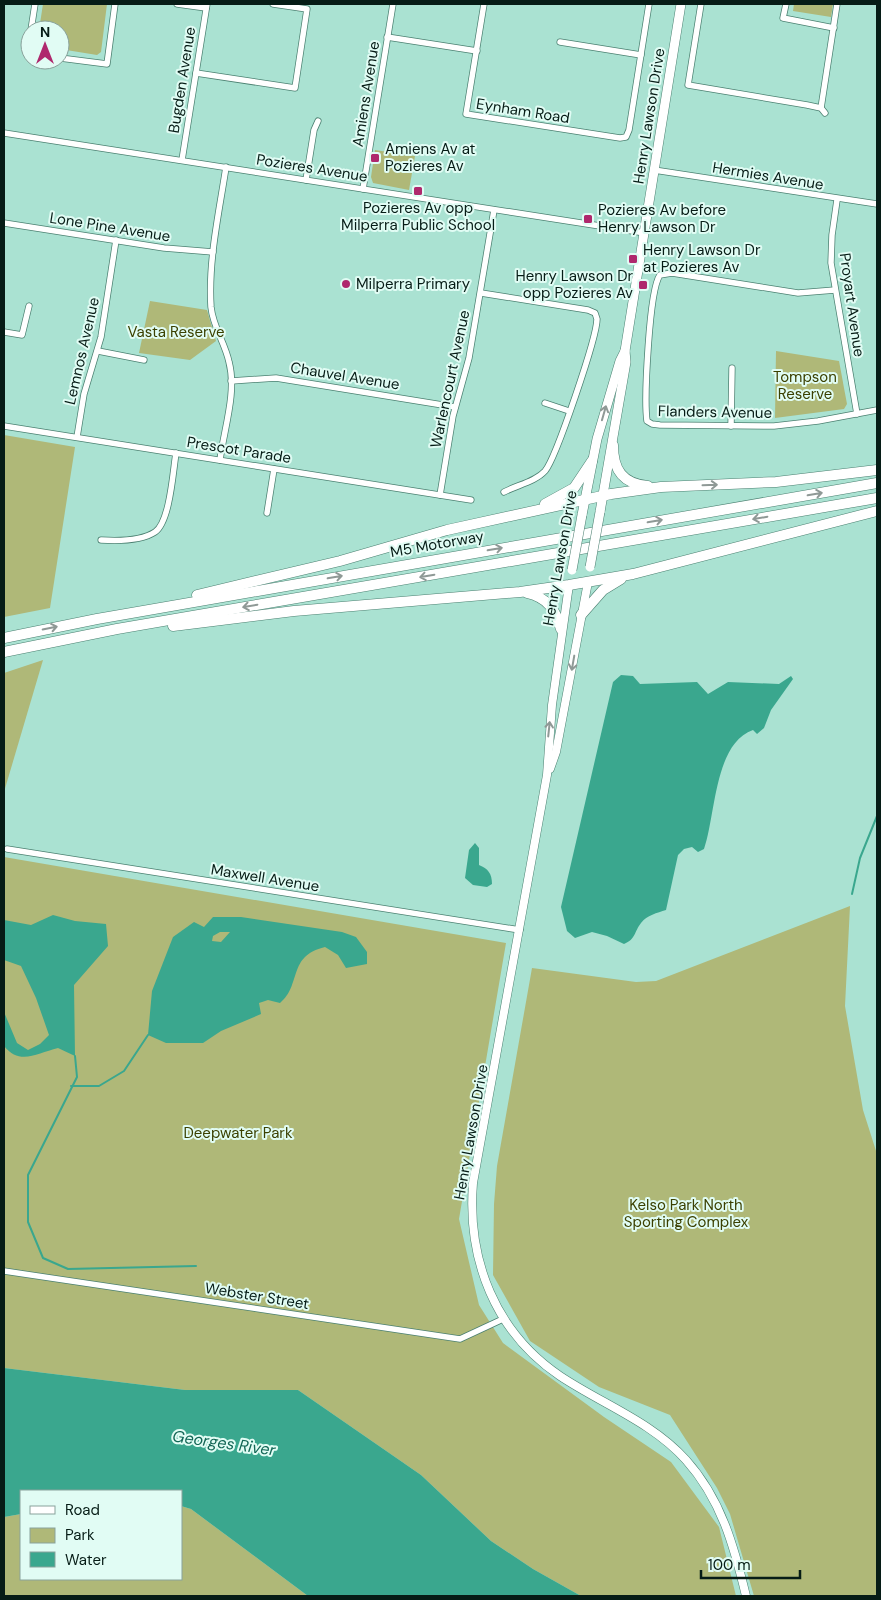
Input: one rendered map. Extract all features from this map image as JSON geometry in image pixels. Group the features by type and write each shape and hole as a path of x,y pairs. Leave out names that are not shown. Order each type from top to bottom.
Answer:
{"highway":[{"path":"613,445 613,459 620,476 637,484 661,487"},
{"path":"533,510 574,488 592,461"},
{"path":"97,619 340,560 447,530 603,496 661,487 776,482 877,470"},
{"name":"M5 Motorway","path":"4,638 97,619 877,483"},
{"name":"M5 Motorway","path":"4,652 70,638 877,498"},
{"path":"70,638 294,610 520,592 569,585 633,574 877,511"},
{"path":"581,615 602,590 633,574"},
{"path":"520,592 537,596 549,603 561,629"}],"main road":[{"name":"Henry Lawson Drive","path":"681,4 625,351 604,410 592,461 561,629 548,737 547,775 475,1174 471,1207 474,1242 483,1279 503,1320 545,1364 648,1429 685,1459 707,1488 724,1519 746,1596"},
{"name":"Henry Lawson Drive","path":"547,775 556,752 588,582 613,445 626,362 625,351"}],"street":[{"path":"33,20 35,4"},
{"path":"70,59 106,64 115,4"},
{"path":"177,4 206,6"},
{"path":"196,73 295,88 307,9 273,4"},
{"name":"Amiens Avenue","path":"363,189 393,4"},
{"name":"Eynham Road","path":"484,4 466,114 613,138 625,138 627,136 641,55"},
{"path":"560,42 641,55 649,4"},
{"path":"701,4 688,85 823,111 838,4"},
{"path":"786,4 783,18 834,28"},
{"name":"Bugden Avenue","path":"182,160 206,6"},
{"path":"387,37 477,51"},
{"path":"306,180 314,130 318,121"},
{"name":"Pozieres Avenue","path":"4,133 645,233"},
{"path":"220,460 231,381 230,362 215,324 211,308 213,252 226,167"},
{"name":"Hermies Avenue","path":"654,170 837,200 877,204"},
{"name":"Proyart Avenue","path":"837,200 832,235 831,263 834,290 857,414"},
{"name":"Warlencourt Avenue","path":"440,495 455,406 468,366 494,210"},
{"name":"Lone Pine Avenue","path":"4,224 172,249 213,252"},
{"name":"Lemnos Avenue","path":"77,437 84,394 98,351 116,240"},
{"name":"Flanders Avenue","path":"834,290 798,293 672,272 660,275 656,282 652,306 647,421 652,424 787,425 877,410"},
{"path":"481,293 585,310 594,314 597,325 569,411 548,467 535,479 504,492"},
{"path":"4,332 23,338 29,306"},
{"path":"98,351 144,360"},
{"path":"731,426 732,368"},
{"name":"Chauvel Avenue","path":"231,381 276,378 455,406"},
{"path":"545,403 569,411"},
{"name":"Prescot Parade","path":"4,426 471,500"},
{"path":"101,540 119,541 143,536 160,528 165,517 176,453"},
{"path":"267,513 274,469"},
{"name":"Maxwell Avenue","path":"7,850 520,930"},
{"name":"Webster Street","path":"4,1271 460,1339 503,1320"}],"green space":[{"path":"43,4 107,4 101,52 97,55 70,51 70,20 41,20"},
{"path":"794,4 833,4 831,17 793,11"},
{"path":"375,150 415,156 409,190 373,183 371,177"},
{"name":"Vasta Reserve","path":"150,301 207,310 216,341 190,360 139,353"},
{"name":"Tompson Reserve","path":"776,351 839,361 847,404 844,409 775,418"},
{"path":"4,435 75,447 50,608 4,617"},
{"path":"43,660 4,792 4,673"},
{"name":"Deepwater Park","path":"4,857 506,943 459,1219 479,1305 503,1343 604,1417 671,1462 719,1527 736,1596 581,1596 533,1569 491,1541 421,1475 298,1390 185,1390 4,1368"},
{"name":"Kelso Park North Sporting Complex","path":"850,906 845,1006 863,1110 877,1154 877,1596 754,1596 730,1514 717,1488 670,1415 599,1387 530,1341 493,1275 494,1204 497,1166 532,968 636,982 656,981"},
{"path":"182,1506 191,1509 308,1596 4,1596 4,1517 20,1514 20,1580 182,1580"}],"water":[{"path":"621,675 633,676 640,684 697,682 708,694 728,682 779,684 791,676 793,679 771,710 764,728 757,734 753,730 740,738 731,750 718,782 704,849 698,852 692,847 684,849 678,855 666,910 643,920 633,938 624,944 607,936 592,932 575,938 567,931 561,907 613,682"},
{"path":"475,843 479,848 479,865 487,870 491,877 492,884 487,887 473,885 465,878 469,850"},
{"path":"53,915 75,921 106,924 108,946 74,985 75,1056 58,1048 23,1057 10,1052 4,1046 4,1012 17,1043 28,1050 40,1044 49,1035 36,998 21,966 4,960 4,920 31,925"},
{"path":"213,917 241,917 342,932 356,937 367,952 367,964 346,968 338,955 325,947 313,951 300,964 287,996 280,1003 268,1000 259,1003 261,1014 221,1031 203,1043 166,1043 148,1035 152,991 173,937 194,922 204,927","holes":["220,932 230,932 221,942 212,941 213,936"]},
{"name":"Georges River","path":"4,1368 185,1390 298,1390 421,1475 491,1541 533,1569 581,1596 308,1596 191,1509 182,1506 182,1490 20,1490 20,1514 4,1517"}],"waterway":[{"path":"852,894 860,858 877,816"},
{"path":"71,1086 99,1086 124,1071 148,1035"},
{"path":"75,1056 77,1077 28,1175 28,1222 43,1258 68,1269 196,1266"}],"place":[{"name":"Amiens Av at Pozieres Av","path":"375,158"},
{"name":"Pozieres Av opp Milperra Public School","path":"418,191"},
{"name":"Pozieres Av before Henry Lawson Dr","path":"588,219"},
{"name":"Henry Lawson Dr at Pozieres Av","path":"633,259"},
{"name":"Milperra Primary","path":"346,284"},
{"name":"Henry Lawson Dr opp Pozieres Av","path":"643,285"}]}
